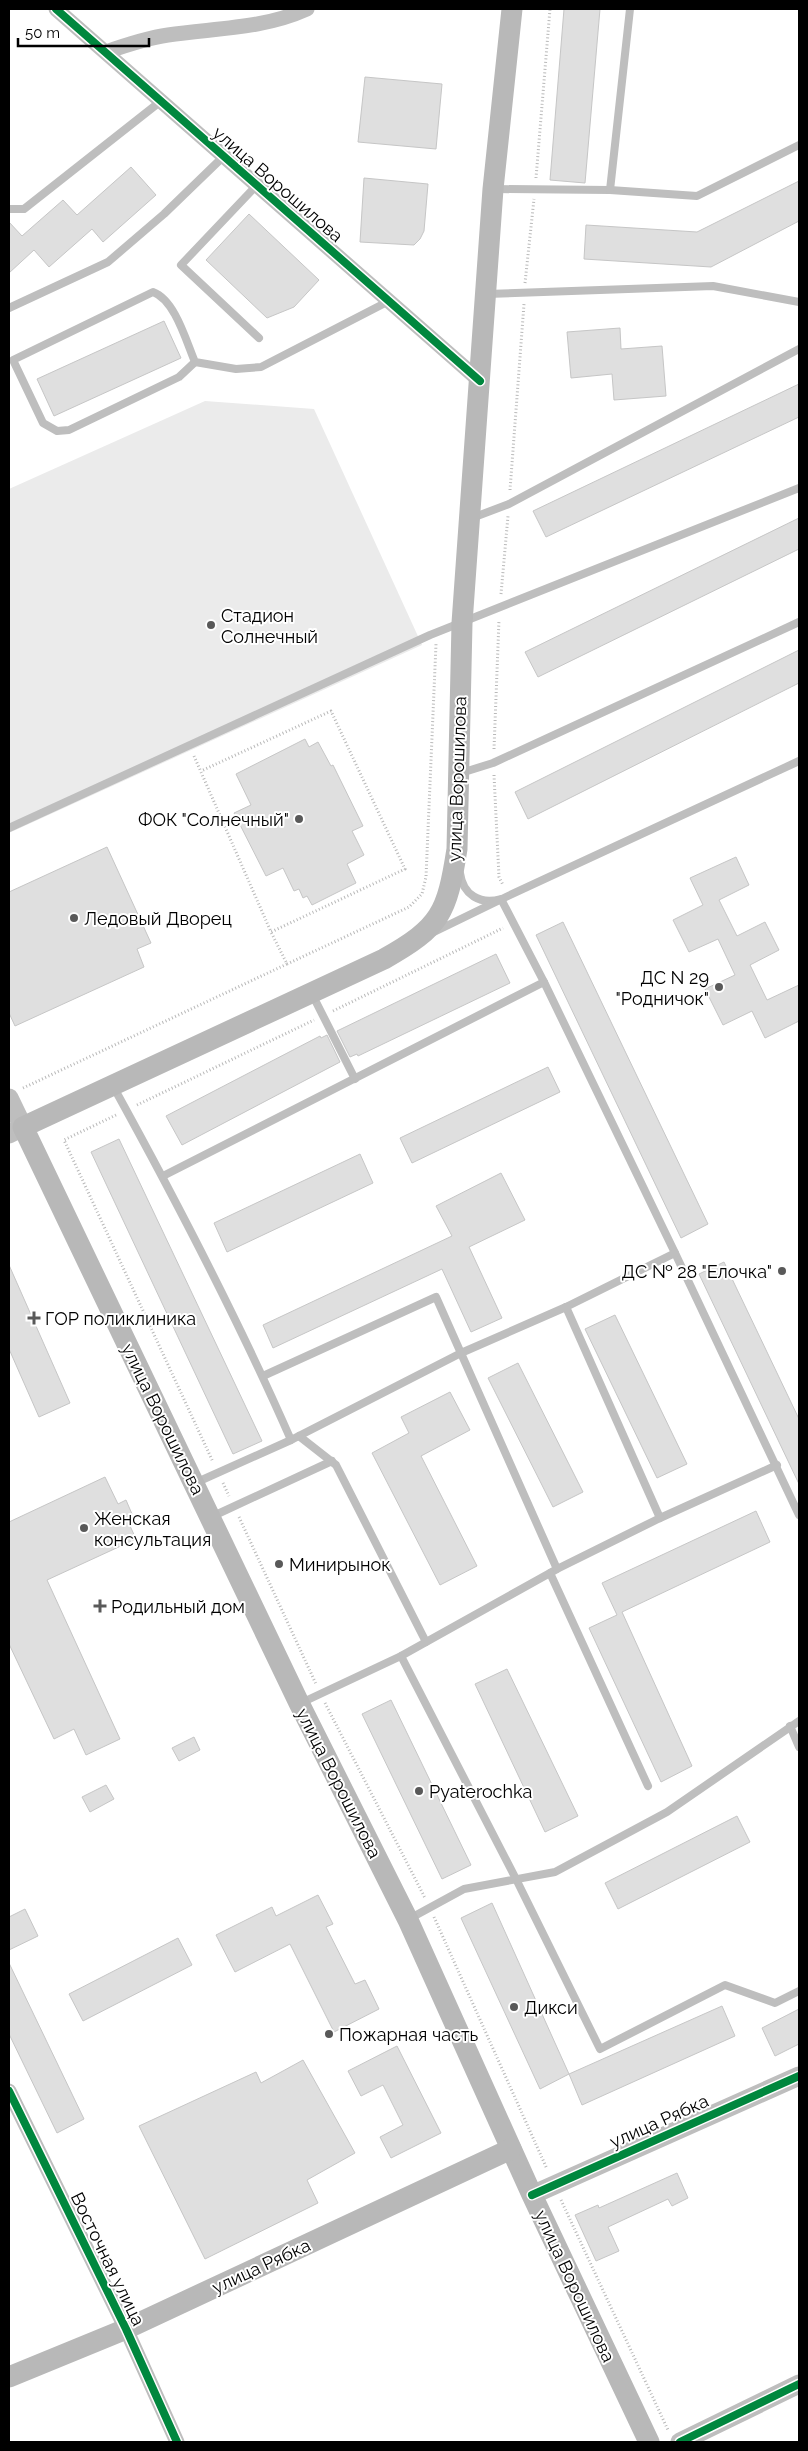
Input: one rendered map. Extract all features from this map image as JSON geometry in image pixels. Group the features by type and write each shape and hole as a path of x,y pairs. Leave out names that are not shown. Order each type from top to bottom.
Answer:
{"main road":[{"name":"улица Ворошилова","path":"512,9 493,189 462,623 456,849 452,877 441,913 428,930 412,943 384,959 16,1130 194,1483 299,1704 408,1920 532,2195 649,2442"},
{"name":"улица Рябка","path":"9,2377 126,2330 511,2149"}],"street":[{"name":"улица Ворошилова","path":"56,9 480,381"},
{"path":"106,52 167,35 256,26 307,9"},
{"name":"улица Ворошилова","path":"12,1095 16,1130"},
{"name":"улица Рябка","path":"532,2195 799,2076"},
{"name":"Восточная улица","path":"9,2091 126,2330 177,2442"},
{"path":"675,2438 799,2384"}],"lane":[{"path":"610,190 630,9"},
{"path":"9,209 24,209 161,100"},
{"path":"493,189 535,191 610,190 697,196 799,145"},
{"path":"9,308 108,262 157,220 224,156"},
{"path":"257,185 181,265 259,338"},
{"path":"485,294 713,286 799,302"},
{"path":"153,292 162,295 171,307 195,362 179,377 69,430 57,431 42,423 13,360 153,292"},
{"path":"195,362 236,369 261,367 388,301"},
{"path":"470,519 509,504 799,349"},
{"path":"9,828 437,633 799,488"},
{"path":"459,773 493,763 799,622"},
{"path":"412,943 504,897 799,762"},
{"path":"456,849 461,880 467,891 477,900 489,902 504,897"},
{"path":"504,897 513,924 544,982 777,1465 799,1515"},
{"path":"163,1176 544,982"},
{"path":"311,992 355,1079"},
{"path":"113,1085 163,1176 263,1376 291,1440"},
{"path":"194,1483 291,1440 461,1353 566,1307 675,1253"},
{"path":"263,1376 436,1297 648,1786"},
{"path":"566,1307 660,1518"},
{"path":"299,1436 336,1465 426,1642"},
{"path":"211,1518 332,1461"},
{"path":"299,1704 401,1656 554,1571 660,1518 777,1465"},
{"path":"401,1656 600,2048 725,1985 775,2003 799,1991"},
{"path":"408,1920 464,1889 555,1872 667,1812 799,1721"},
{"path":"790,1726 799,1747"}],"path":[{"path":"504,897 499,877 493,763 500,608 524,293 535,191 550,9"},
{"path":"12,1095 409,906 422,894 426,876 437,633"},
{"path":"201,771 332,711 405,869 271,932"},
{"path":"190,746 271,932 287,964"},
{"path":"513,924 64,1140 320,1694 430,1908 554,2185 675,2438"}],"shaded area":[{"name":"Стадион Солнечный","path":"205,401 314,409 422,645 9,833 9,489"}],"building":[{"path":"564,9 600,9 585,183 550,180"},
{"path":"365,77 442,84 436,149 358,142"},
{"path":"131,167 156,195 103,242 92,229 49,267 34,250 9,273 9,222 22,236 63,200 77,215"},
{"path":"364,178 428,184 424,231 414,245 360,242"},
{"path":"799,181 799,221 711,267 584,259 586,225 697,232"},
{"path":"249,214 319,280 294,307 267,318 206,260"},
{"path":"164,321 181,358 54,416 37,379"},
{"path":"620,328 621,349 662,346 666,396 614,400 612,374 571,378 567,332"},
{"path":"799,384 799,417 546,537 533,511"},
{"path":"799,518 799,549 538,677 525,652"},
{"path":"799,650 799,683 528,819 515,792"},
{"name":"ФОК \"Солнечный\"","path":"305,739 309,747 318,742 331,766 333,765 363,826 352,831 364,855 347,864 356,883 312,905 307,896 303,898 299,889 294,891 283,868 266,876 234,813 251,805 236,774"},
{"name":"Ледовый Дворец","path":"107,847 151,943 137,949 144,967 15,1026 9,1013 9,892"},
{"path":"736,857 749,885 719,900 737,936 765,922 779,950 750,965 767,1000 799,985 799,1021 765,1038 752,1011 723,1025 705,989 735,975 718,939 689,952 673,920 703,905 690,878"},
{"path":"563,922 708,1224 681,1238 536,935"},
{"path":"496,954 510,983 358,1056 357,1054 350,1057 337,1031"},
{"path":"327,1035 340,1062 182,1145 166,1116 320,1036 321,1038"},
{"path":"548,1067 560,1092 412,1163 400,1138"},
{"path":"119,1139 262,1441 233,1454 91,1152"},
{"path":"360,1154 373,1183 227,1252 214,1223"},
{"path":"501,1173 525,1220 469,1247 502,1318 471,1332 442,1269 273,1348 263,1325 452,1236 436,1206"},
{"path":"724,1262 799,1419 799,1484 699,1274"},
{"path":"9,1265 70,1403 39,1417 9,1349"},
{"path":"615,1315 687,1464 657,1478 585,1329"},
{"path":"518,1363 583,1492 553,1507 488,1378"},
{"path":"450,1392 470,1430 421,1456 477,1566 440,1585 372,1453 409,1433 401,1417"},
{"path":"105,1477 118,1504 126,1500 132,1514 126,1517 136,1539 47,1580 120,1739 86,1755 74,1729 54,1739 9,1644 9,1522"},
{"path":"756,1511 770,1542 622,1612 692,1766 661,1782 589,1628 617,1615 602,1583"},
{"path":"507,1669 578,1816 545,1832 475,1684"},
{"path":"391,1700 471,1865 442,1879 362,1714"},
{"path":"194,1737 200,1750 179,1761 172,1748"},
{"path":"106,1785 114,1799 90,1812 82,1797"},
{"path":"737,1816 750,1842 618,1909 605,1883"},
{"path":"318,1895 333,1924 326,1927 355,1984 365,1980 379,2009 334,2032 290,1944 235,1972 216,1935 272,1907 276,1916"},
{"path":"492,1903 569,2074 540,2089 461,1918"},
{"path":"25,1909 38,1936 9,1950 9,1917"},
{"path":"178,1938 192,1965 83,2021 69,1994"},
{"path":"9,1963 84,2119 57,2133 9,2034"},
{"path":"722,2006 735,2036 582,2105 569,2074"},
{"path":"799,2009 799,2044 775,2056 762,2028"},
{"path":"397,2046 441,2133 391,2158 380,2137 403,2125 383,2085 361,2096 348,2071"},
{"path":"303,2060 355,2153 307,2180 318,2203 205,2259 139,2126 256,2072 261,2083"},
{"path":"677,2173 688,2198 672,2206 668,2199 608,2227 619,2251 596,2261 575,2215 598,2205 599,2208"}],"cycle path":[{"path":"56,9 480,381"},
{"path":"532,2195 799,2076"},
{"path":"9,2091 126,2329 177,2442"},
{"path":"680,2442 799,2384"}],"place":[{"name":"Стадион Солнечный","path":"211,625"},
{"name":"ФОК \"Солнечный\"","path":"299,819"},
{"name":"Ледовый Дворец","path":"74,918"},
{"name":"ДС N 29 \"Родничок\"","path":"719,987"},
{"name":"ДС № 28 \"Елочка\"","path":"782,1271"},
{"name":"ГОР поликлиника","path":"34,1318"},
{"name":"Женская консультация","path":"84,1528"},
{"name":"Минирынок","path":"279,1564"},
{"name":"Родильный дом","path":"100,1606"},
{"name":"Pyaterochka","path":"419,1791"},
{"name":"Дикси","path":"514,2007"},
{"name":"Пожарная часть","path":"329,2034"}]}
